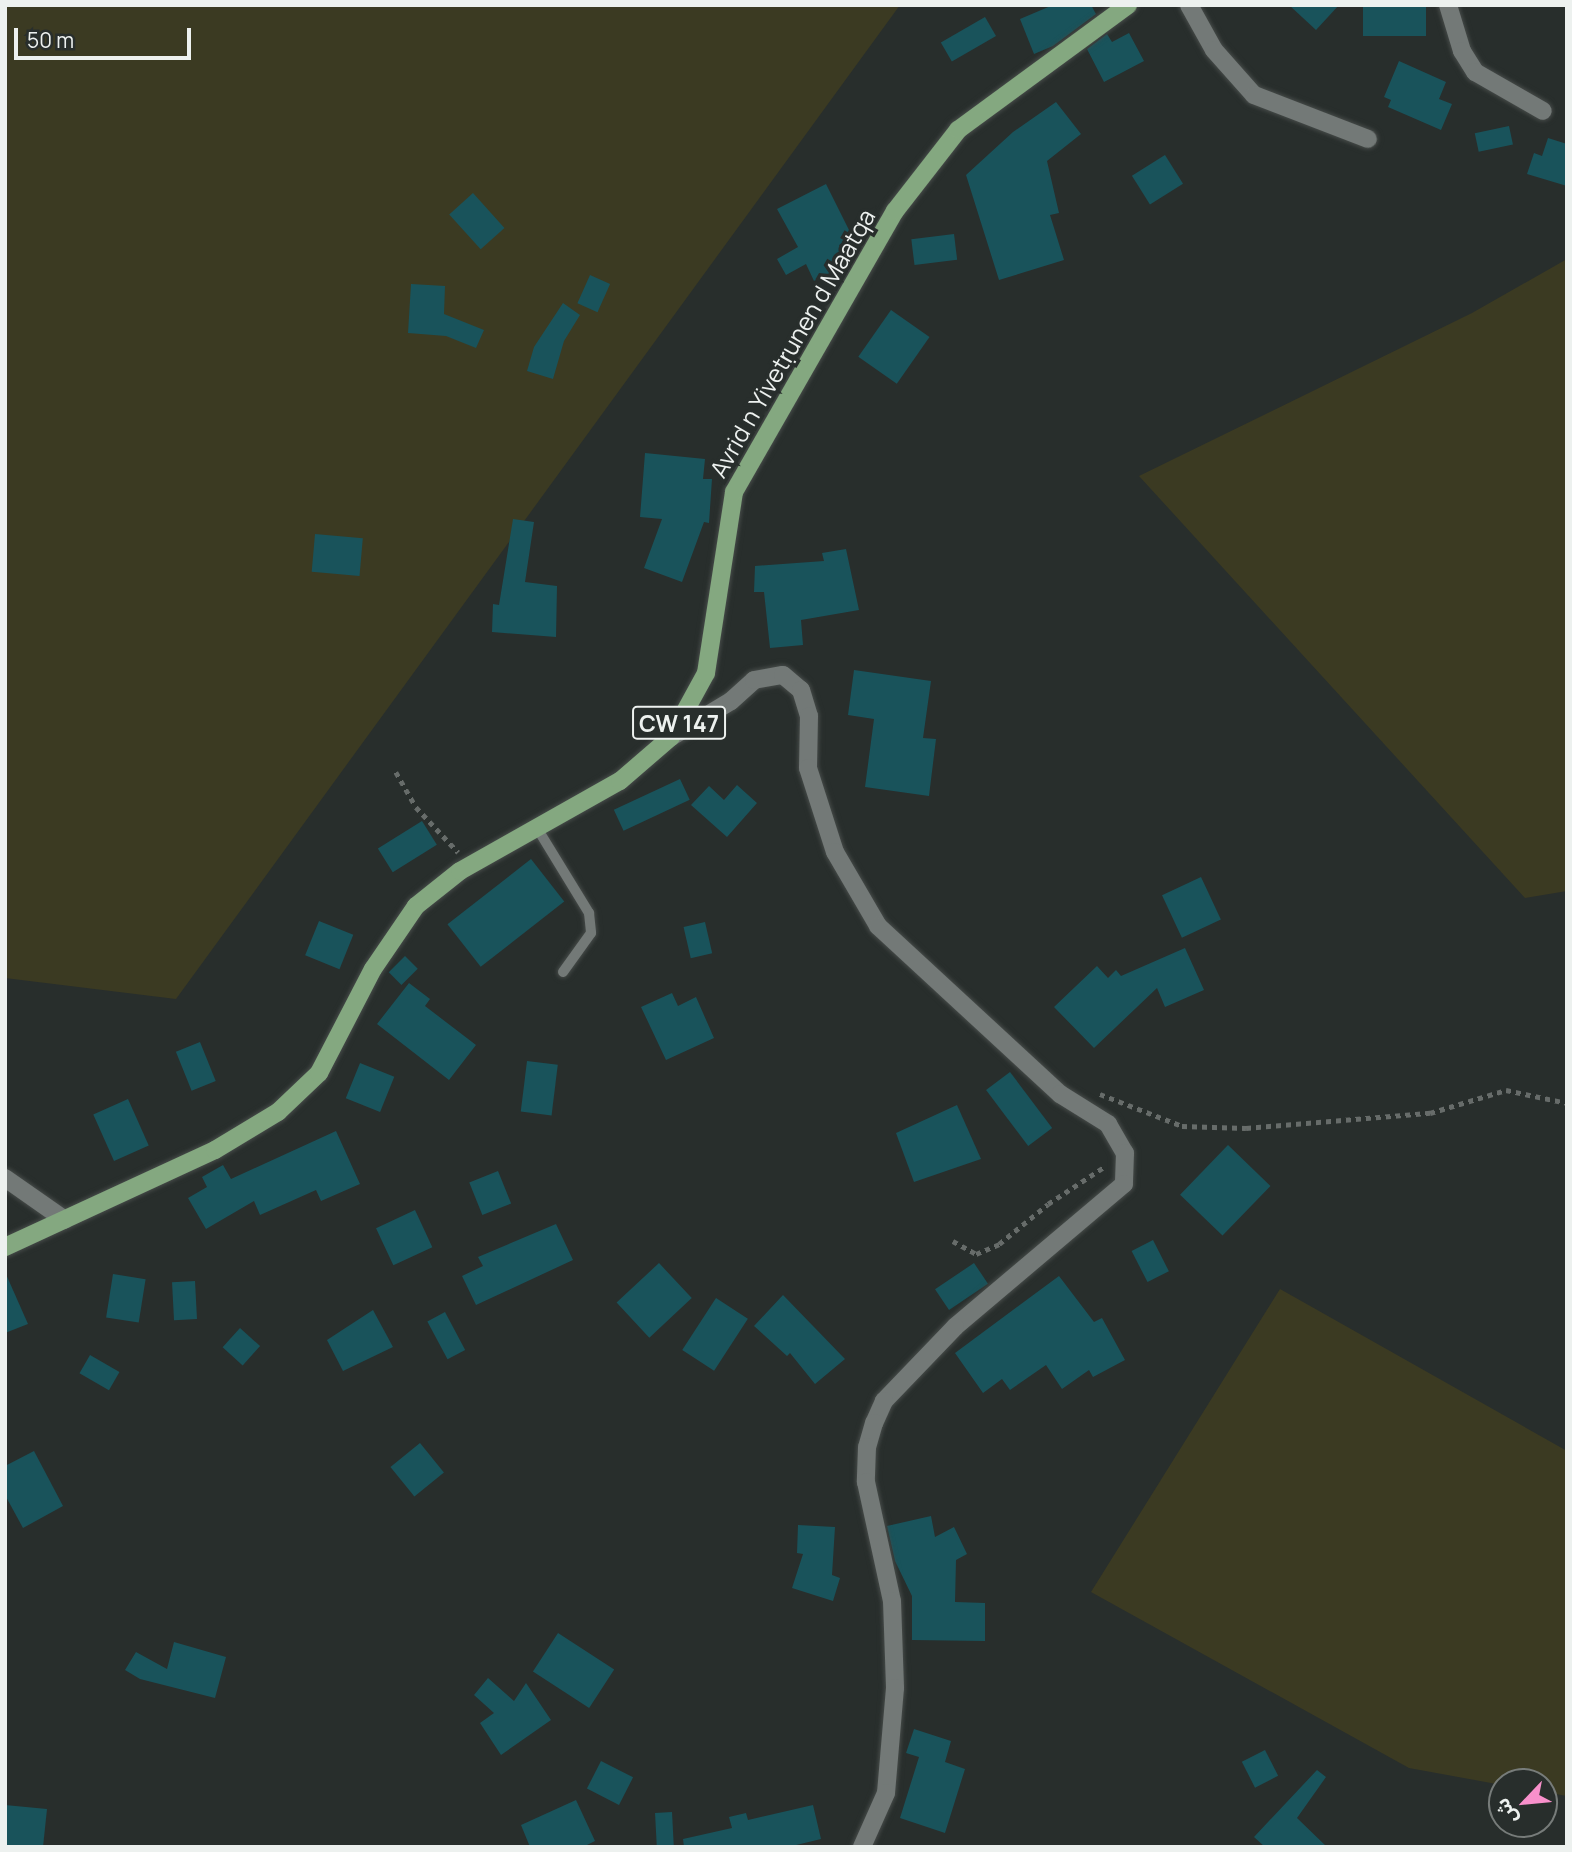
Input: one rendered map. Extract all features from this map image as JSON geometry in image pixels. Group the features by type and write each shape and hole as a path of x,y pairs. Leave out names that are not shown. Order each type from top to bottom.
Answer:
{"main road":[{"name":"Avrid n Yivetṛunen d Maatqa","path":"5,1247 215,1150 278,1112 319,1073 373,970 416,906 470,866 620,782 671,737 706,673 734,492 895,211 958,130 1128,5"}],"street":[{"path":"1189,5 1214,50 1254,95 1368,139"},
{"path":"1448,5 1462,51 1475,72 1544,111"},
{"path":"671,737 731,701 754,680 783,675 801,690 809,716 808,768 835,852 878,926 1059,1094 1108,1125 1125,1153 1124,1184 955,1327 884,1401 874,1423 867,1447 866,1482 892,1601 895,1688 886,1793 862,1847"},
{"path":"5,1178 65,1220"}],"lane":[{"path":"537,828 589,913 592,933 563,972"}],"path":[{"path":"396,772 416,807 470,866"},
{"path":"1095,1094 1107,1094 1182,1126 1246,1128 1430,1113 1506,1090 1567,1103"},
{"path":"953,1241 976,1254 999,1244 1048,1203 1125,1153"}],"shaded area":[{"path":"5,5 900,5 176,999 5,978"},
{"path":"1567,259 1567,891 1525,898 1139,476 1472,313"},
{"path":"1280,1289 1567,1451 1567,1796 1558,1794 1558,1768 1488,1768 1488,1782 1409,1768 1091,1592"}],"building":[{"path":"1053,5 1091,5 1096,14 1053,46 1034,54 1020,19"},
{"path":"1289,5 1339,5 1316,30"},
{"path":"1363,5 1426,5 1426,36 1363,36"},
{"path":"985,17 996,36 952,62 941,42"},
{"path":"1129,33 1144,61 1104,82 1087,49 1107,34 1112,42"},
{"path":"1399,61 1446,82 1439,99 1452,104 1441,130 1388,107 1391,100 1384,97"},
{"path":"1056,102 1081,134 1047,161 1059,213 1050,215 1064,260 999,280 966,175 1013,132"},
{"path":"1509,126 1513,145 1479,152 1475,133"},
{"path":"1548,138 1567,144 1567,186 1527,174 1534,153 1542,156"},
{"path":"1165,155 1183,184 1150,205 1132,176"},
{"path":"826,184 853,238 839,245 849,263 814,281 806,264 786,275 777,259 798,247 777,209"},
{"path":"473,193 504,228 481,249 449,214"},
{"path":"954,234 957,260 914,265 911,239"},
{"path":"590,275 610,284 597,312 577,303"},
{"path":"411,284 445,286 444,314 484,330 476,348 446,336 408,333"},
{"path":"563,303 580,315 564,341 553,379 527,371 534,347"},
{"path":"891,310 930,337 897,384 858,357"},
{"path":"645,453 705,459 703,479 712,479 709,523 704,522 682,582 644,568 662,519 640,517"},
{"path":"513,519 534,522 525,582 557,586 556,637 492,632 493,604 499,605"},
{"path":"315,534 363,538 360,576 312,572"},
{"path":"846,549 859,610 801,620 803,645 770,648 764,592 754,592 755,566 824,561 822,553"},
{"path":"854,670 931,681 923,738 936,739 929,796 865,787 874,719 848,715"},
{"path":"680,779 690,800 624,831 614,810"},
{"path":"737,785 757,803 727,837 691,805 709,786 724,800"},
{"path":"422,821 437,845 393,872 378,849"},
{"path":"531,859 564,902 481,967 447,924"},
{"path":"1201,877 1221,920 1182,938 1162,895"},
{"path":"319,921 353,935 339,969 305,955"},
{"path":"705,922 712,953 691,958 684,927"},
{"path":"1185,948 1204,990 1165,1007 1157,988 1094,1048 1054,1007 1097,966 1108,978 1116,970 1121,976"},
{"path":"405,956 418,969 401,985 389,972"},
{"path":"409,983 430,999 425,1006 476,1045 449,1080 377,1024"},
{"path":"672,993 678,1006 696,997 714,1038 666,1060 641,1007"},
{"path":"200,1042 216,1081 192,1091 176,1052"},
{"path":"527,1061 558,1065 552,1115 521,1112"},
{"path":"360,1063 394,1077 380,1112 346,1098"},
{"path":"1010,1072 1052,1128 1028,1146 986,1090"},
{"path":"128,1099 149,1146 114,1161 93,1114"},
{"path":"957,1105 981,1159 914,1182 896,1133"},
{"path":"336,1131 360,1184 321,1201 316,1190 260,1215 254,1201 206,1229 188,1198 207,1187 202,1177 223,1165 231,1179"},
{"path":"1228,1145 1270,1186 1223,1236 1180,1195"},
{"path":"498,1171 511,1203 482,1215 469,1183"},
{"path":"415,1210 432,1247 393,1265 376,1228"},
{"path":"556,1224 573,1260 476,1305 462,1276 483,1266 478,1257"},
{"path":"1153,1240 1169,1271 1148,1282 1132,1251"},
{"path":"659,1263 692,1298 649,1338 617,1303"},
{"path":"974,1263 988,1284 949,1310 935,1289"},
{"path":"5,1272 28,1324 5,1333"},
{"path":"113,1274 146,1279 139,1323 106,1317"},
{"path":"1059,1276 1094,1322 1102,1318 1125,1360 1093,1377 1089,1370 1062,1389 1046,1365 1010,1390 1002,1379 983,1393 955,1353"},
{"path":"195,1281 197,1319 174,1320 172,1282"},
{"path":"783,1295 845,1359 815,1384 790,1353 787,1356 754,1326"},
{"path":"716,1298 748,1319 714,1371 682,1350"},
{"path":"373,1310 393,1347 343,1371 327,1340"},
{"path":"445,1312 465,1350 448,1359 427,1321"},
{"path":"240,1328 260,1346 243,1365 223,1347"},
{"path":"90,1355 119,1372 109,1390 80,1373"},
{"path":"420,1443 444,1473 414,1496 390,1467"},
{"path":"34,1451 63,1506 23,1528 5,1495 5,1466"},
{"path":"931,1516 935,1537 954,1527 967,1554 956,1560 955,1602 985,1603 985,1641 912,1640 912,1596 895,1561 887,1526"},
{"path":"798,1525 835,1527 832,1575 840,1578 833,1601 792,1588 803,1554 797,1553"},
{"path":"558,1633 614,1669 589,1708 533,1672"},
{"path":"174,1642 226,1657 215,1698 140,1679 125,1670 136,1652 167,1669"},
{"path":"488,1678 514,1701 526,1683 551,1720 501,1755 480,1723 494,1713 474,1695"},
{"path":"914,1729 951,1741 945,1762 965,1769 945,1833 900,1818 919,1757 906,1753"},
{"path":"1265,1750 1278,1776 1255,1788 1242,1762"},
{"path":"601,1761 633,1777 619,1805 587,1789"},
{"path":"1317,1770 1326,1777 1297,1818 1327,1847 1265,1847 1254,1837"},
{"path":"576,1800 595,1841 583,1847 530,1847 521,1825"},
{"path":"5,1805 47,1809 43,1847 5,1847"},
{"path":"813,1805 821,1839 788,1847 684,1847 683,1839 732,1828 729,1817 746,1813 748,1820"},
{"path":"672,1812 674,1847 657,1847 655,1813"}]}
